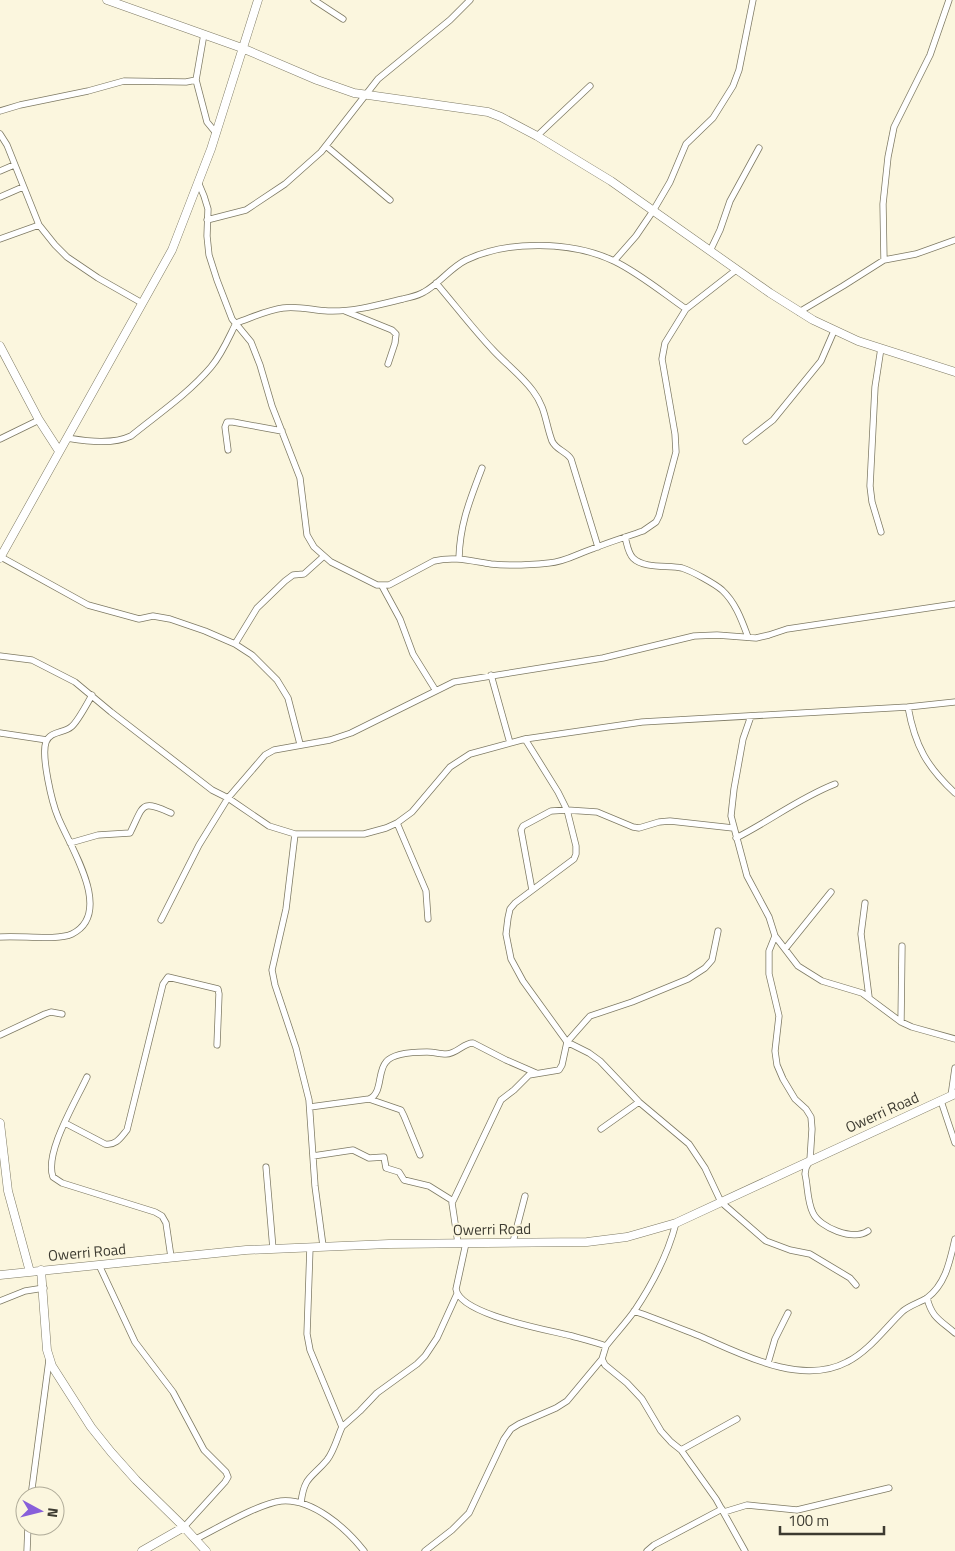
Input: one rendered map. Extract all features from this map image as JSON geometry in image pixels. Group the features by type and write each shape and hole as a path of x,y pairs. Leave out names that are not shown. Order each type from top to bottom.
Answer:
{"main road":[{"path":"107,0 242,48 317,80 364,95 488,112 501,117 537,136 611,182 799,312 834,331 955,372"},
{"path":"0,558 172,250 199,184 258,0"},
{"path":"0,346 39,420 60,451"},
{"name":"Owerri Road","path":"0,1275 171,1257 322,1246 587,1242 627,1238 676,1223 953,1095"},
{"path":"0,1123 8,1191 30,1272"},
{"path":"41,1270 49,1360 69,1394 106,1446 136,1480 184,1526 206,1551"},
{"path":"142,1551 184,1526"}],"street":[{"path":"314,0 343,19"},
{"path":"207,220 246,210 256,205 303,169 326,146 364,95 385,72 450,20 470,0"},
{"path":"614,261 636,236 653,211 670,182 683,149 712,118 733,86 739,70 753,0"},
{"path":"884,260 883,204 894,127 930,55 949,0"},
{"path":"204,34 196,80 207,122 216,133"},
{"path":"0,111 124,81 186,82 196,80"},
{"path":"537,136 590,86"},
{"path":"0,134 7,145 39,225 55,245 67,257 98,278 142,303"},
{"path":"326,146 390,200"},
{"path":"710,251 730,201 759,148"},
{"path":"0,171 14,165"},
{"path":"199,184 206,202 209,255 227,309 254,350 300,478 308,535 314,547 331,562 382,586 389,585 434,561 459,558 493,564 548,563 566,560 643,531 656,522 676,452 662,359 665,343 686,309 736,270"},
{"path":"0,197 23,187"},
{"path":"0,239 39,225"},
{"path":"799,312 884,260 916,254 955,240"},
{"path":"67,438 87,442 119,440 131,436 189,390 211,367 224,348 236,324 280,308 297,307 344,310 365,308 412,297 423,293 466,260 500,249 543,245 584,250 614,261 686,309"},
{"path":"436,282 492,349 541,402 553,442 571,459 598,547"},
{"path":"344,310 392,330 396,334 388,364"},
{"path":"746,441 773,420 821,361 834,331"},
{"path":"881,348 874,386 870,486 872,502 881,532"},
{"path":"0,439 39,420"},
{"path":"228,450 225,427 227,422 282,431"},
{"path":"459,558 460,535 467,506 482,468"},
{"path":"625,537 630,555 635,560 648,564 684,569 721,589 731,600 748,637"},
{"path":"235,644 257,608 285,580 304,574 324,556"},
{"path":"0,558 88,605 139,619 153,616 170,619 235,644 252,655 277,680 288,698 300,744"},
{"path":"382,586 400,619 413,654 436,691"},
{"path":"161,920 199,845 228,798 265,755 274,750 330,740 351,733 454,682 604,658 694,636 748,637 768,635 806,625 955,604"},
{"path":"0,656 32,660 46,665 75,682 194,778 269,826 294,834 364,834 386,828 397,823 412,812 450,767 470,754 525,739 642,722 908,708 955,702"},
{"path":"491,675 510,743"},
{"path":"0,936 52,937 71,934 83,926 88,915 91,904 85,877 58,816 48,781 45,745 50,736 72,727 92,695"},
{"path":"908,708 911,727 919,748 937,776 955,793"},
{"path":"751,716 743,739 731,816 750,884 769,917 774,936 798,966 822,981 862,993 901,1022 912,1027 955,1039"},
{"path":"0,733 47,740"},
{"path":"525,739 567,810 576,846 576,854 574,859 515,903 510,909 506,934 507,946 511,959 523,981 567,1042 600,1061 639,1102 689,1144 705,1168 721,1202 766,1241 790,1250 810,1254 850,1278 856,1285"},
{"path":"736,838 764,824 800,800 834,784"},
{"path":"70,843 98,835 130,833 143,807 147,805 154,805 171,813"},
{"path":"532,890 521,830 523,826 551,811 597,812 639,828 670,821 733,828"},
{"path":"397,823 426,891 428,919"},
{"path":"294,834 286,909 272,970 275,985 296,1048 310,1107 315,1186 322,1246"},
{"path":"785,950 831,892"},
{"path":"864,903 861,934 869,997"},
{"path":"301,1503 302,1490 307,1479 332,1453 342,1427 377,1393 418,1364 437,1338 457,1294 462,1243 453,1201 501,1100 528,1075 559,1070 562,1065 567,1042 590,1016 632,1002 688,979 705,968 712,960 718,931"},
{"path":"774,936 769,951 769,974 778,1016 775,1051 777,1065 783,1079 795,1099 806,1109 810,1117 812,1129 810,1160 805,1174 813,1213 824,1225 838,1232 855,1235 868,1231"},
{"path":"901,1022 902,946"},
{"path":"65,1123 105,1144 111,1145 118,1141 127,1130 163,984 168,977 218,989 217,1045"},
{"path":"0,1035 45,1014 51,1012 62,1014"},
{"path":"310,1107 374,1097 383,1066 387,1060 405,1054 426,1052 448,1054 456,1052 468,1043 474,1043 536,1073"},
{"path":"953,1095 955,1068"},
{"path":"87,1078 54,1145 51,1172 53,1177 62,1183 147,1209 162,1216 166,1223 171,1257"},
{"path":"369,1099 401,1110 420,1155"},
{"path":"942,1100 955,1143"},
{"path":"601,1129 639,1102"},
{"path":"313,1156 353,1150 369,1158 384,1157 386,1168 399,1172 404,1180 435,1189 453,1201"},
{"path":"266,1167 273,1249"},
{"path":"513,1242 525,1196"},
{"path":"424,1551 452,1530 469,1513 504,1439 511,1429 567,1401 576,1392 590,1371 602,1359 606,1346 634,1311 667,1254 676,1223"},
{"path":"634,1311 670,1324 745,1357 815,1371 828,1370 861,1354 903,1311 909,1306 927,1298 942,1283 950,1262 955,1239"},
{"path":"310,1247 307,1334 310,1350 342,1427"},
{"path":"99,1265 134,1342 172,1392 204,1450 226,1472 228,1477 184,1526"},
{"path":"0,1301 25,1291 44,1288"},
{"path":"457,1294 474,1308 518,1324 606,1346"},
{"path":"927,1298 932,1313 955,1333"},
{"path":"768,1363 775,1339 788,1313"},
{"path":"602,1359 605,1365 627,1383 642,1399 661,1431 670,1442 681,1450 723,1510 745,1551"},
{"path":"32,1486 49,1360"},
{"path":"681,1450 737,1419"},
{"path":"648,1551 654,1545 723,1510 747,1505 797,1510 889,1488"},
{"path":"196,1539 264,1505 282,1501 301,1503 342,1526 364,1551"},
{"path":"26,1551 27,1536"}]}
